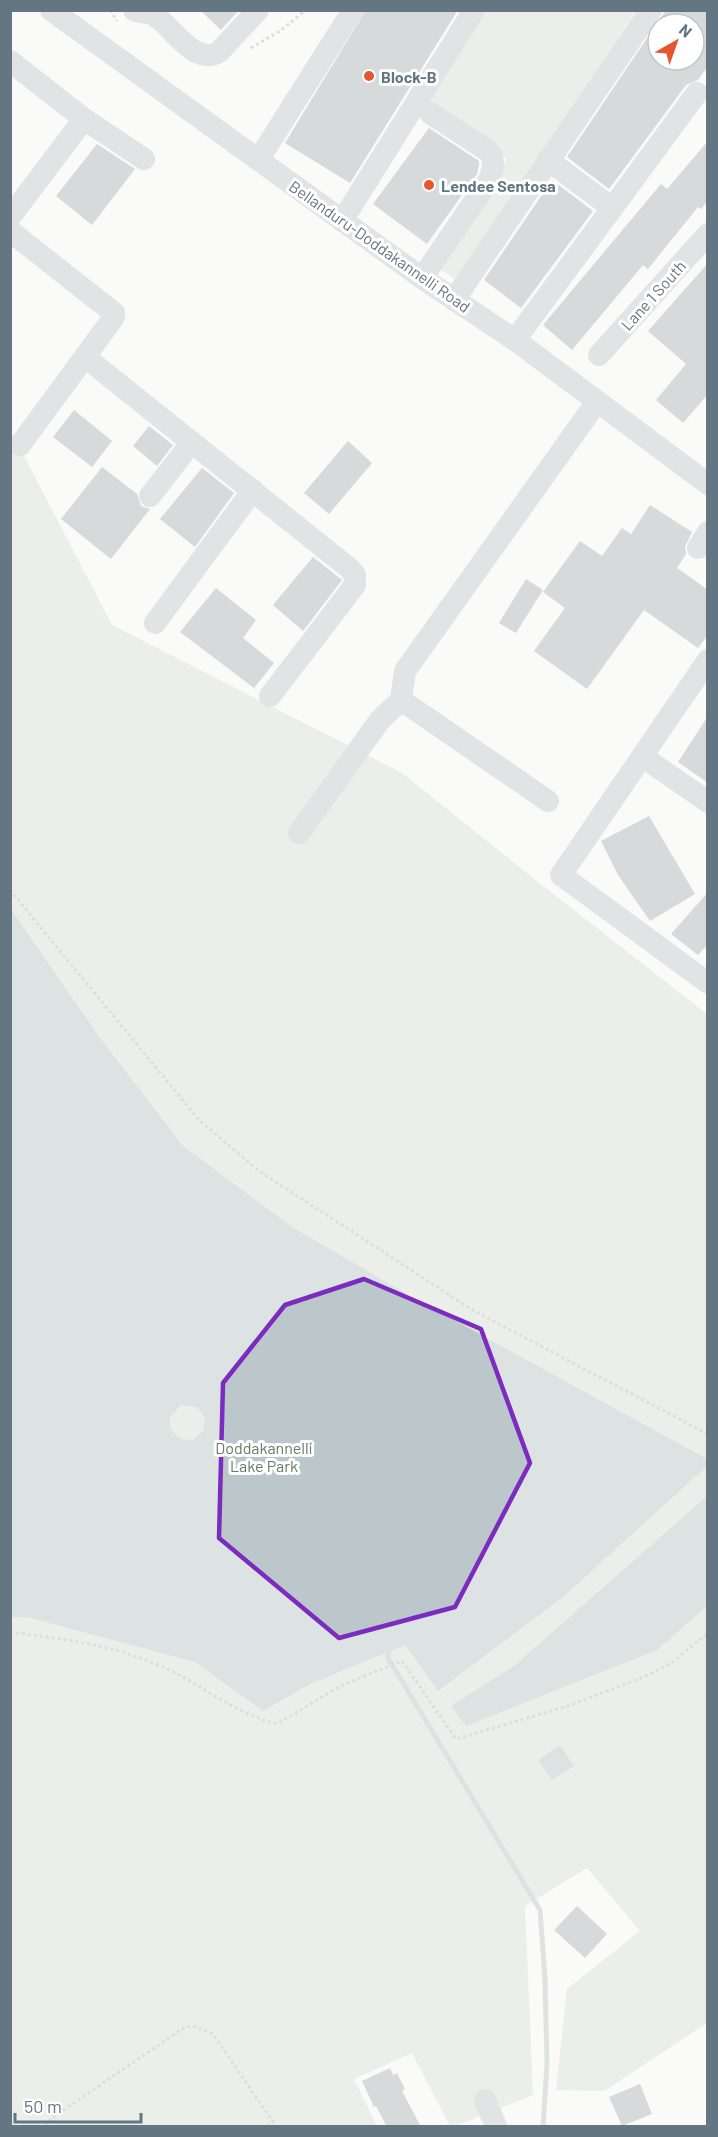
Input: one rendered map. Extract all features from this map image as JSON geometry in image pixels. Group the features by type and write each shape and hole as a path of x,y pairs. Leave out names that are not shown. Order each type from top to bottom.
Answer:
{"street":[{"name":"Bellanduru-Doddakannelli Road","path":"51,10 422,278 515,340 596,403 708,484"},
{"path":"146,11 178,38 205,56 213,56 258,10"},
{"path":"342,221 431,74 474,10"},
{"path":"454,300 651,10"},
{"path":"259,159 353,13"},
{"path":"10,61 84,119 144,159"},
{"path":"515,340 697,93"},
{"path":"422,278 489,180 494,169 492,156 488,152 430,113"},
{"path":"10,217 84,119"},
{"path":"548,160 612,208"},
{"path":"10,231 112,310 114,317 20,445"},
{"name":"Lane 1 South","path":"599,355 708,234"},
{"path":"85,357 253,490 355,575 356,585 270,696"},
{"path":"299,833 381,720 401,700 405,671 596,403"},
{"path":"150,496 192,442"},
{"path":"155,623 253,490"},
{"path":"708,660 561,875 708,983"},
{"path":"401,700 548,801"},
{"path":"643,757 708,802"},
{"path":"485,2100 496,2127"}],"path":[{"path":"10,890 199,1120 259,1171 474,1311 708,1434"},
{"path":"10,1632 100,1644 159,1665 258,1719 277,1724 342,1685 402,1661 456,1739 568,1706 646,1677 671,1663 708,1633"},
{"path":"45,2127 52,2118 159,2044 185,2027 193,2026 213,2034 276,2127"},
{"path":"268,2127 273,2120"}],"highlighted area":[{"path":"364,1279 481,1329 530,1463 455,1607 339,1638 219,1538 223,1383 285,1305"}],"green space":[{"path":"485,11 636,11 458,281 435,266 507,159 428,102"},
{"path":"10,429 112,625 402,773 707,1014 707,2023 604,2091 556,2090 567,1989 640,1931 587,1868 525,1906 533,2095 456,2126 450,2126 412,2053 354,2079 377,2126 11,2126"}],"shaded area":[{"name":"Doddakannelli Lake Park","path":"10,908 100,1038 183,1146 292,1227 414,1298 707,1459 707,1466 563,1597 438,1691 405,1645 310,1684 263,1711 195,1662 27,1617 11,1617","holes":["181,1405 197,1407 205,1418 203,1431 193,1440 181,1439 171,1430 169,1418"]},
{"path":"707,1496 707,1606 657,1650 466,1726 451,1706 514,1666"},
{"path":"560,1745 574,1766 552,1780 538,1760"}],"building":[{"path":"200,10 239,10 221,30"},
{"name":"Block-B","path":"366,10 458,10 350,183 285,143"},
{"path":"666,10 708,10 708,66 706,69 706,12 665,12"},
{"path":"646,40 646,72 704,72 698,80 686,85 609,189 567,157"},
{"name":"Lendee Sentosa","path":"429,128 479,161 479,165 477,174 427,244 373,204"},
{"path":"708,141 708,201 701,209 698,207 648,269 643,265 572,350 543,325 661,184 667,189"},
{"path":"97,144 135,169 92,225 56,196"},
{"path":"552,180 593,211 521,308 484,280"},
{"path":"708,263 708,394 683,423 656,400 686,364 648,331"},
{"path":"74,410 112,441 92,467 53,437"},
{"path":"149,426 173,445 157,466 133,446"},
{"path":"348,441 372,463 329,514 304,493"},
{"path":"102,467 137,494 141,506 150,509 111,559 61,519"},
{"path":"202,468 234,493 195,547 160,519"},
{"path":"650,505 692,532 685,547 686,554 677,568 708,590 708,635 698,648 644,610 587,689 534,651 565,608 543,592 580,541 602,556 622,528 631,534"},
{"path":"313,557 342,580 303,631 273,605"},
{"path":"526,579 543,590 516,633 499,623"},
{"path":"216,588 256,620 243,638 274,663 254,688 180,632"},
{"path":"708,716 708,783 678,762"},
{"path":"649,816 695,894 650,921 618,875 601,841"},
{"path":"708,892 708,944 698,955 671,934"},
{"path":"577,1906 607,1934 585,1958 554,1930"},
{"path":"390,2068 393,2075 397,2073 405,2089 402,2091 421,2127 387,2127 376,2106 374,2107 362,2081"},
{"path":"640,2084 652,2114 622,2126 609,2097"}],"waterway":[{"path":"390,1646 388,1658 540,1910 545,1979 547,2064 543,2126"}],"place":[{"name":"Block-B","path":"369,76"},
{"name":"Lendee Sentosa","path":"429,185"}]}
